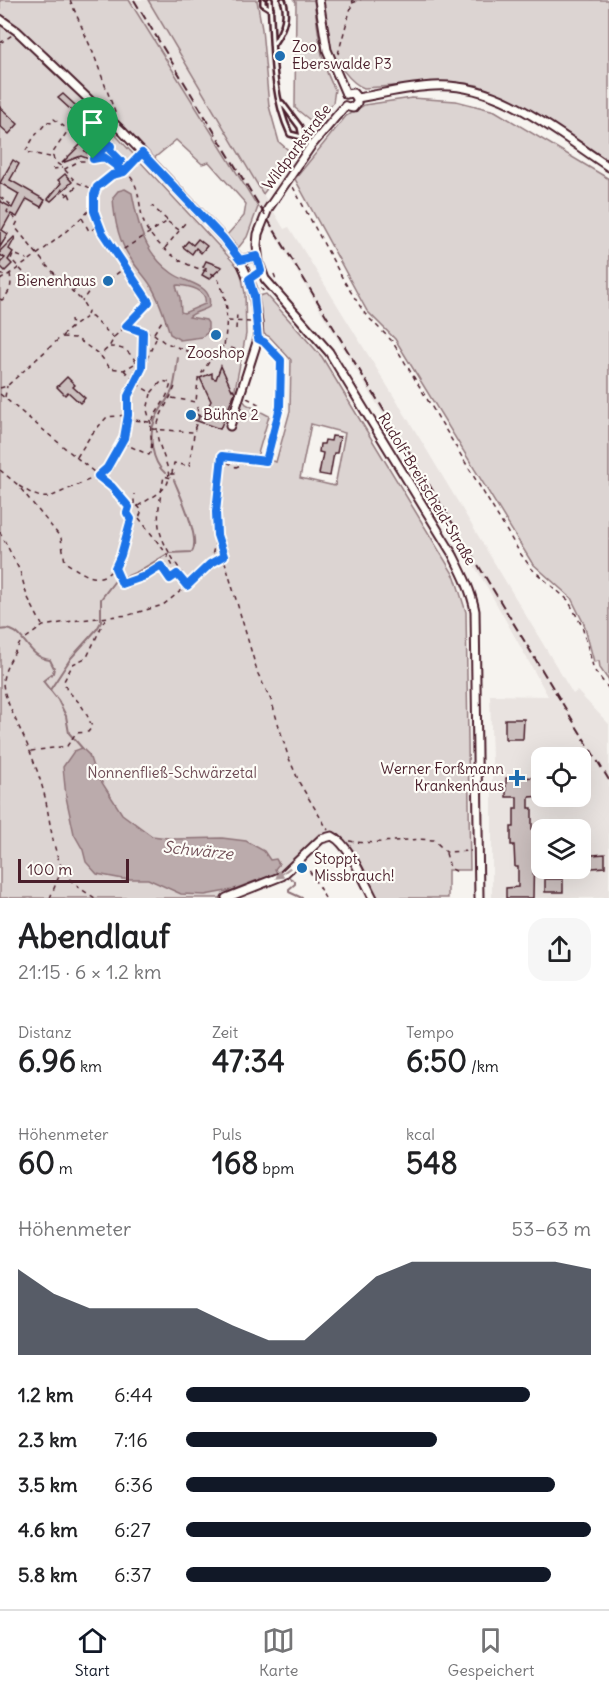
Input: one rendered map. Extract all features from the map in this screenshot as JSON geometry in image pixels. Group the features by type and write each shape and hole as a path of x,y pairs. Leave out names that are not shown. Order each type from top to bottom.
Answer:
{"street":[{"path":"319,0 327,50 346,94"},
{"path":"0,19 17,31 123,132 223,238 240,260 249,279 256,287 258,339 230,426"},
{"name":"Wildparkstraße","path":"357,98 434,86 460,87 480,91 500,97 521,109 609,167"},
{"name":"Wildparkstraße","path":"353,93 357,98 357,103 353,108 345,106 342,98 346,94 353,93"},
{"name":"Wildparkstraße","path":"283,300 261,271 256,245 262,222 288,178 311,146 345,106"},
{"path":"240,260 257,256"},
{"path":"249,279 261,271"},
{"path":"256,287 265,279"},
{"name":"Rudolf-Breitscheid-Straße","path":"283,300 329,352 466,579 475,611 479,898"},
{"path":"226,898 282,876 325,837 334,837 347,852 373,898"}],"lane":[{"path":"262,0 263,4 271,9"},
{"path":"270,0 273,62 282,116 290,134 302,137 311,146"},
{"path":"273,44 283,32 284,0"},
{"path":"281,102 300,127 302,137"},
{"path":"222,456 266,461 280,407 281,360 264,342 258,339"}],"path":[{"path":"70,0 123,132"},
{"path":"337,57 352,2 361,0"},
{"path":"0,43 17,31"},
{"path":"79,184 52,157 26,152 34,137 47,122 52,123 54,119 80,136"},
{"path":"52,157 53,151 68,130 74,129 81,122 90,126 93,123 103,132 98,139 83,149 93,159"},
{"path":"93,159 109,143 110,150 122,160 116,166"},
{"path":"100,355 149,302 98,226 94,206 95,190 107,178 118,172 124,172 142,153"},
{"path":"53,169 64,169 79,161 104,157 134,180 142,220 149,233 185,264 212,273 217,277 228,321 224,346 211,359 198,379 195,402 199,417 189,465 174,463 171,478 164,476 157,515 158,527 163,545 182,573 169,579 161,566 124,584 120,582 115,568"},
{"path":"288,178 365,314 392,341 520,553 532,569 568,600 582,627 594,670 609,689"},
{"path":"67,195 79,184 85,184 95,190"},
{"path":"60,193 62,189 72,201"},
{"path":"0,197 10,204 7,212 18,221 15,227 46,265 82,301 88,311 87,316 7,386 0,388"},
{"path":"0,280 38,253 94,206"},
{"path":"152,206 179,230"},
{"path":"82,218 89,231 98,226"},
{"path":"115,254 168,221"},
{"path":"165,248 186,222"},
{"path":"23,272 11,259 14,254 28,260"},
{"path":"109,280 125,267"},
{"path":"0,273 5,277"},
{"path":"0,299 2,300 10,291 12,284 10,273"},
{"path":"72,292 79,285 83,286 88,282 94,284 82,301"},
{"path":"256,287 266,292"},
{"path":"236,328 237,313"},
{"path":"87,316 92,317 114,338"},
{"path":"71,319 72,327"},
{"path":"154,334 162,321 166,321"},
{"path":"228,321 253,322"},
{"path":"126,326 154,334 158,339 187,351 202,351 211,359"},
{"path":"142,369 143,332"},
{"path":"61,337 76,338 100,355 110,368 124,370 142,361"},
{"path":"0,470 33,495 44,498 59,494 98,476 107,468 122,443 128,415 128,396 154,341 158,339"},
{"path":"109,347 121,347 142,369"},
{"path":"231,348 254,356"},
{"path":"124,370 136,383 150,392"},
{"path":"122,443 149,455 152,446 147,410 150,392 162,381 169,381 171,383 169,397 151,426"},
{"path":"138,506 164,489 168,483 169,473 158,441 157,428 176,383"},
{"path":"5,398 7,386"},
{"path":"0,394 112,487 129,507"},
{"path":"169,397 195,402"},
{"path":"76,458 91,435 107,417 128,415"},
{"path":"127,419 157,428 193,432 195,428"},
{"path":"222,456 216,512 217,535 258,674 271,700 288,756 300,784 334,837 370,844 415,838 434,840 446,852 450,868 459,873"},
{"path":"169,473 176,474"},
{"path":"19,486 61,538 65,562 91,578 102,577 115,568 131,519 127,513 129,507 138,506 142,513 139,518"},
{"path":"134,494 134,505"},
{"path":"139,518 187,586"},
{"path":"131,519 139,518"},
{"path":"0,532 20,571 27,596 43,626"},
{"path":"210,564 217,535"},
{"path":"0,538 4,539"},
{"path":"26,638 43,626 99,617 129,615 163,605 210,564 224,556"},
{"path":"30,751 67,746 76,733 88,732 92,727 86,710 78,699 67,691 64,681 73,664 87,657 105,617"},
{"path":"20,643 2,680 44,794 56,853 62,868 83,892 95,898"},
{"path":"446,852 472,851"},
{"path":"302,857 325,898"},
{"path":"50,898 62,868"}],"shaded area":[{"path":"129,0 148,0 284,229 289,227 422,442 573,694 577,691 609,724 609,898 492,898 490,695 548,696 487,587 258,207"}],"green space":[{"name":"Nonnenfließ-Schwärzetal","path":"0,0 129,0 258,207 247,237 239,247 227,235 244,216 246,204 209,162 202,164 176,140 152,160 47,53 43,63 82,99 240,269 245,293 246,334 235,389 246,404 269,416 257,457 276,462 290,411 291,360 270,337 264,334 259,296 266,294 322,357 455,577 466,612 470,870 448,870 448,898 374,898 362,874 331,834 278,876 221,898 0,898","holes":["311,424 345,433 335,486 300,478"]},
{"path":"148,0 257,0 269,106 279,142 293,154 263,194"},
{"path":"294,0 314,0 323,58 335,89 333,103 316,125 295,108 296,2"},
{"path":"323,0 609,0 609,163 509,99 477,85 455,82 364,88 354,82 344,71 330,48"},
{"path":"412,98 456,101 495,111 609,179 609,681 600,668 599,661 594,662 584,624 571,598 532,563 395,339 367,311 295,179 346,116 364,105"}],"water":[{"path":"125,189 132,193 140,227 155,257 172,273 203,289 207,294 209,307 189,317 206,320 208,323 208,332 202,337 180,340 170,334 162,309 149,282 136,266 120,237 113,197 118,191","holes":["176,286 201,292 204,295 205,304 184,313 181,312"]},
{"path":"82,748 89,755 94,770 122,814 152,836 246,841 264,851 270,860 276,859 279,864 275,869 277,873 262,879 261,882 260,879 259,882 255,881 232,890 205,895 181,894 148,879 123,879 97,874 86,862 83,850 74,834 66,797 63,767 74,751"}],"building":[{"path":"63,94 86,115 81,119 58,98"},
{"path":"0,107 18,124 9,134 0,126"},
{"path":"99,120 112,136 92,151 89,159 81,156 62,163 85,140 74,130 79,125 86,133"},
{"path":"13,160 19,164 10,180 45,200 41,207 27,199 17,217 11,214 2,230 8,234 0,247 0,201 12,208 19,194 0,183"},
{"path":"65,174 72,182 51,201 48,199 61,183 58,180"},
{"path":"14,237 9,249 13,252 8,260 12,264 5,271 0,266 5,258 0,255 0,251"},
{"path":"198,239 207,246 201,253 196,248 192,254 183,247 188,241 193,245"},
{"path":"206,261 222,267 209,279 202,275 206,268 203,267"},
{"path":"221,366 235,392 220,429 186,417 188,411 203,417 211,401 200,378 212,373 212,378 216,379"},
{"path":"67,377 75,385 73,387 85,398 80,403 68,392 65,395 57,387"},
{"path":"332,436 340,437 337,453 334,453 330,476 319,474 323,453 319,452 320,444 324,444 325,440 331,441"},
{"path":"505,719 524,719 523,739 505,739"},
{"path":"531,777 529,808 532,808 533,898 506,898 506,888 518,887 518,867 515,867 514,845 511,845 511,827 514,827 517,797 506,797 506,778"},
{"path":"605,854 605,867 591,868 591,855"},
{"path":"545,879 563,879 563,892 545,892"}],"waterway":[{"path":"165,473 154,456 152,433 157,416 172,391 178,358"},
{"path":"50,690 71,658 97,629 101,622 101,599 114,582 137,572 169,553 192,552 194,546 192,527 174,480"},
{"name":"Schwärze","path":"0,630 8,629 15,632 41,658 50,660 54,668 53,673 43,681 58,700 66,716 69,733 83,749"},
{"name":"Schwärze","path":"288,877 295,881 289,892 302,898"}],"railway":[{"path":"134,0 609,780"}],"place":[{"name":"Zoo Eberswalde P3","path":"280,56"},
{"name":"Bienenhaus","path":"108,281"},
{"name":"Zooshop","path":"216,335"},
{"name":"Bühne 2","path":"191,415"},
{"name":"Werner Forßmann Krankenhaus","path":"517,778"},
{"name":"Stoppt Missbrauch!","path":"302,868"}],"route":[{"path":"93,159 104,157 107,159 116,166 124,172 118,172 100,183 94,195 94,211 98,226 149,302 126,326 143,332 142,371 128,396 128,415 122,443 107,468 98,476 112,487 129,507 127,513 131,519 115,568 122,584 145,576 161,566 170,579 177,574 187,586 210,564 224,556 217,535 216,512 222,456 266,461 280,407 281,360 264,342 258,339 254,296 249,279 261,271 257,256 240,260 237,253 142,153 124,172 116,166 121,161 110,150 109,143 93,159"}]}
